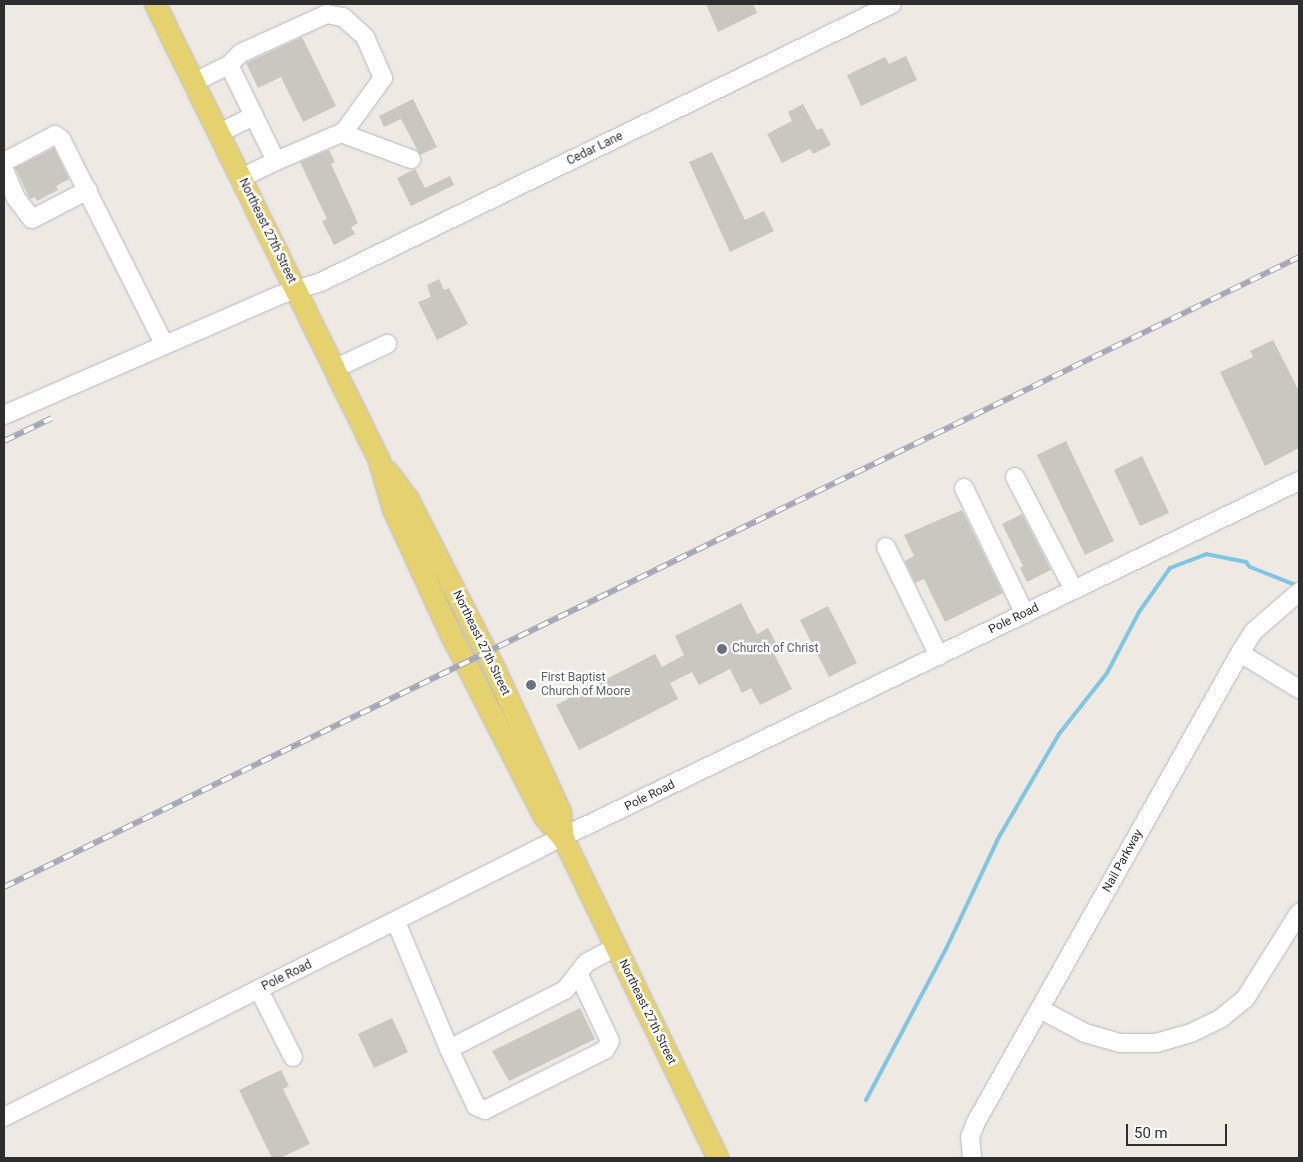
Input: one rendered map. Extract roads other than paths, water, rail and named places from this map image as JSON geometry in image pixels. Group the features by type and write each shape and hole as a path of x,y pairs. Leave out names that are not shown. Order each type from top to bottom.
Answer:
{"main road":[{"name":"Northeast 27th Street","path":"156,4 378,458 408,499 492,662 560,811 563,838 718,1158"}],"street":[{"name":"Cedar Lane","path":"4,414 164,344 296,290 321,282 892,4"},
{"path":"194,82 229,65 241,53 327,14 343,17 366,37 383,78 343,133 241,178"},
{"path":"229,65 276,161"},
{"path":"219,134 254,116"},
{"path":"343,133 411,159"},
{"path":"4,162 55,135 65,145 164,344"},
{"path":"4,170 16,198 32,219 88,190"},
{"path":"334,369 387,344"},
{"path":"1015,478 1074,590"},
{"name":"Pole Road","path":"4,1117 563,838 1299,481"},
{"path":"964,488 1025,614"},
{"path":"886,547 939,656"},
{"name":"Nail Parkway","path":"971,1152 976,1122 1240,654 1254,631 1297,594"},
{"path":"1240,654 1299,689"},
{"path":"1040,1009 1085,1033 1120,1043 1156,1043 1192,1033 1220,1019 1245,998 1259,981 1299,913"},
{"path":"396,922 449,1049 476,1106 485,1110 605,1050 610,1041 578,973"},
{"path":"449,1049 565,990 586,963 616,947"},
{"path":"259,990 293,1057"}],"waterway":[{"path":"866,1100 946,949 999,837 1059,734 1107,673 1139,612 1170,568 1206,554 1246,562 1250,567 1298,586"}],"railway":[{"path":"4,887 1299,257"},
{"path":"4,441 52,418"}],"place":[{"name":"Church of Christ","path":"722,649"},
{"name":"First Baptist Church of Moore","path":"531,685"}]}
